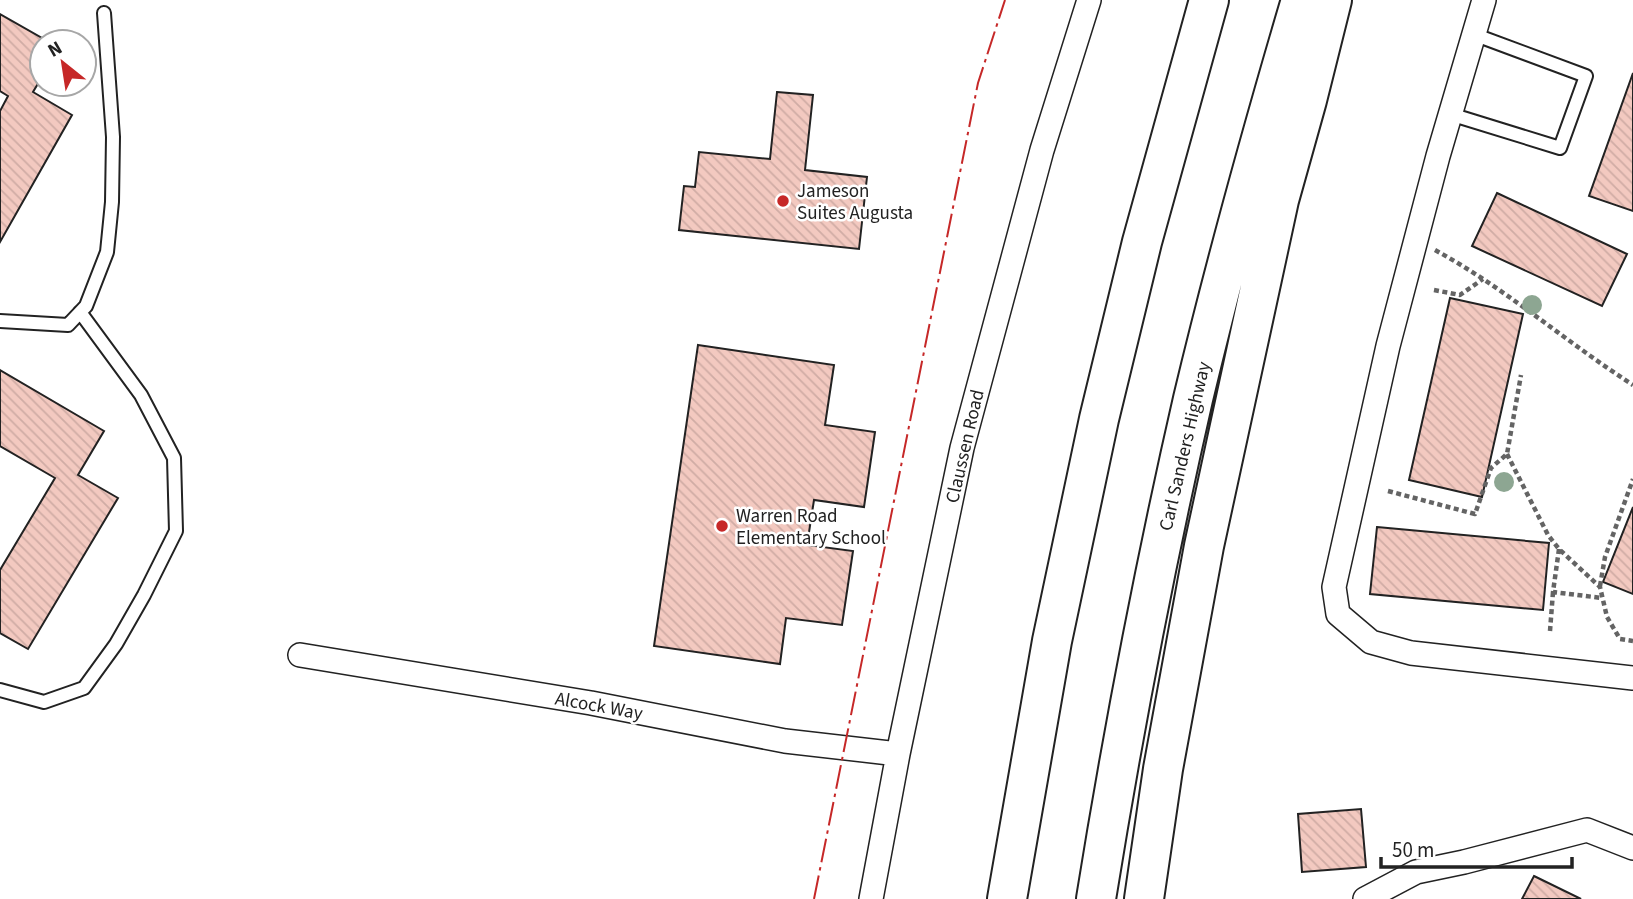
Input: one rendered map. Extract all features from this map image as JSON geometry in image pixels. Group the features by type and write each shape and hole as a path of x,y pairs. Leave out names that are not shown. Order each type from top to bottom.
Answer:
{"highway":[{"path":"1007,899 1052,641 1099,418 1152,203 1209,0"},
{"name":"Carl Sanders Highway","path":"1096,899 1136,664 1188,423 1253,164 1301,0"},
{"path":"1144,899 1163,769 1203,547 1279,200 1332,0"}],"street":[{"name":"Claussen Road","path":"871,899 898,754 962,448 1042,150 1089,0"},
{"path":"1483,0 1388,346 1334,587 1338,614 1371,642 1411,653 1633,678"},
{"name":"Alcock Way","path":"300,655 591,703 785,741 898,754"},
{"path":"1365,899 1416,872 1587,830 1633,848"}],"lane":[{"path":"0,321 68,325 86,306 107,252 112,202 113,137 104,13"},
{"path":"1450,114 1560,148 1586,76 1473,34"},
{"path":"0,690 44,702 84,688 116,644 176,531 174,458 141,395 80,312"}],"path":[{"path":"1416,240 1483,279 1633,385"},
{"path":"1434,289 1460,295 1483,279"},
{"path":"1521,375 1507,454 1548,535 1559,549 1600,587"},
{"path":"1388,491 1475,514 1490,467 1507,454"},
{"path":"1633,479 1605,557 1600,587 1606,617 1620,639 1633,640"},
{"path":"1550,631 1559,549"},
{"path":"1553,592 1602,598"}],"building":[{"path":"0,14 28,30 28,98 43,98 72,115 0,242 0,111 8,96 0,91"},
{"path":"1633,73 1633,211 1589,196"},
{"path":"777,92 813,95 805,170 867,177 859,249 679,230 684,186 695,187 699,152 770,159"},
{"path":"1497,193 1627,254 1602,306 1472,246"},
{"path":"1450,298 1523,314 1482,497 1409,480"},
{"path":"698,345 834,365 825,425 875,432 864,507 814,500 807,545 853,551 842,625 786,618 780,664 654,646"},
{"path":"0,370 104,431 78,475 118,498 28,649 0,633 0,570 55,478 0,446"},
{"path":"1633,507 1633,594 1603,582"},
{"path":"1377,527 1549,543 1543,610 1370,594"},
{"path":"1361,809 1366,867 1302,872 1298,814"},
{"path":"1534,876 1581,899 1522,899"}],"power":[{"path":"814,899 978,83 1005,0"}],"place":[{"name":"Jameson Suites Augusta","path":"783,201"},
{"name":"Warren Road Elementary School","path":"722,526"}]}
